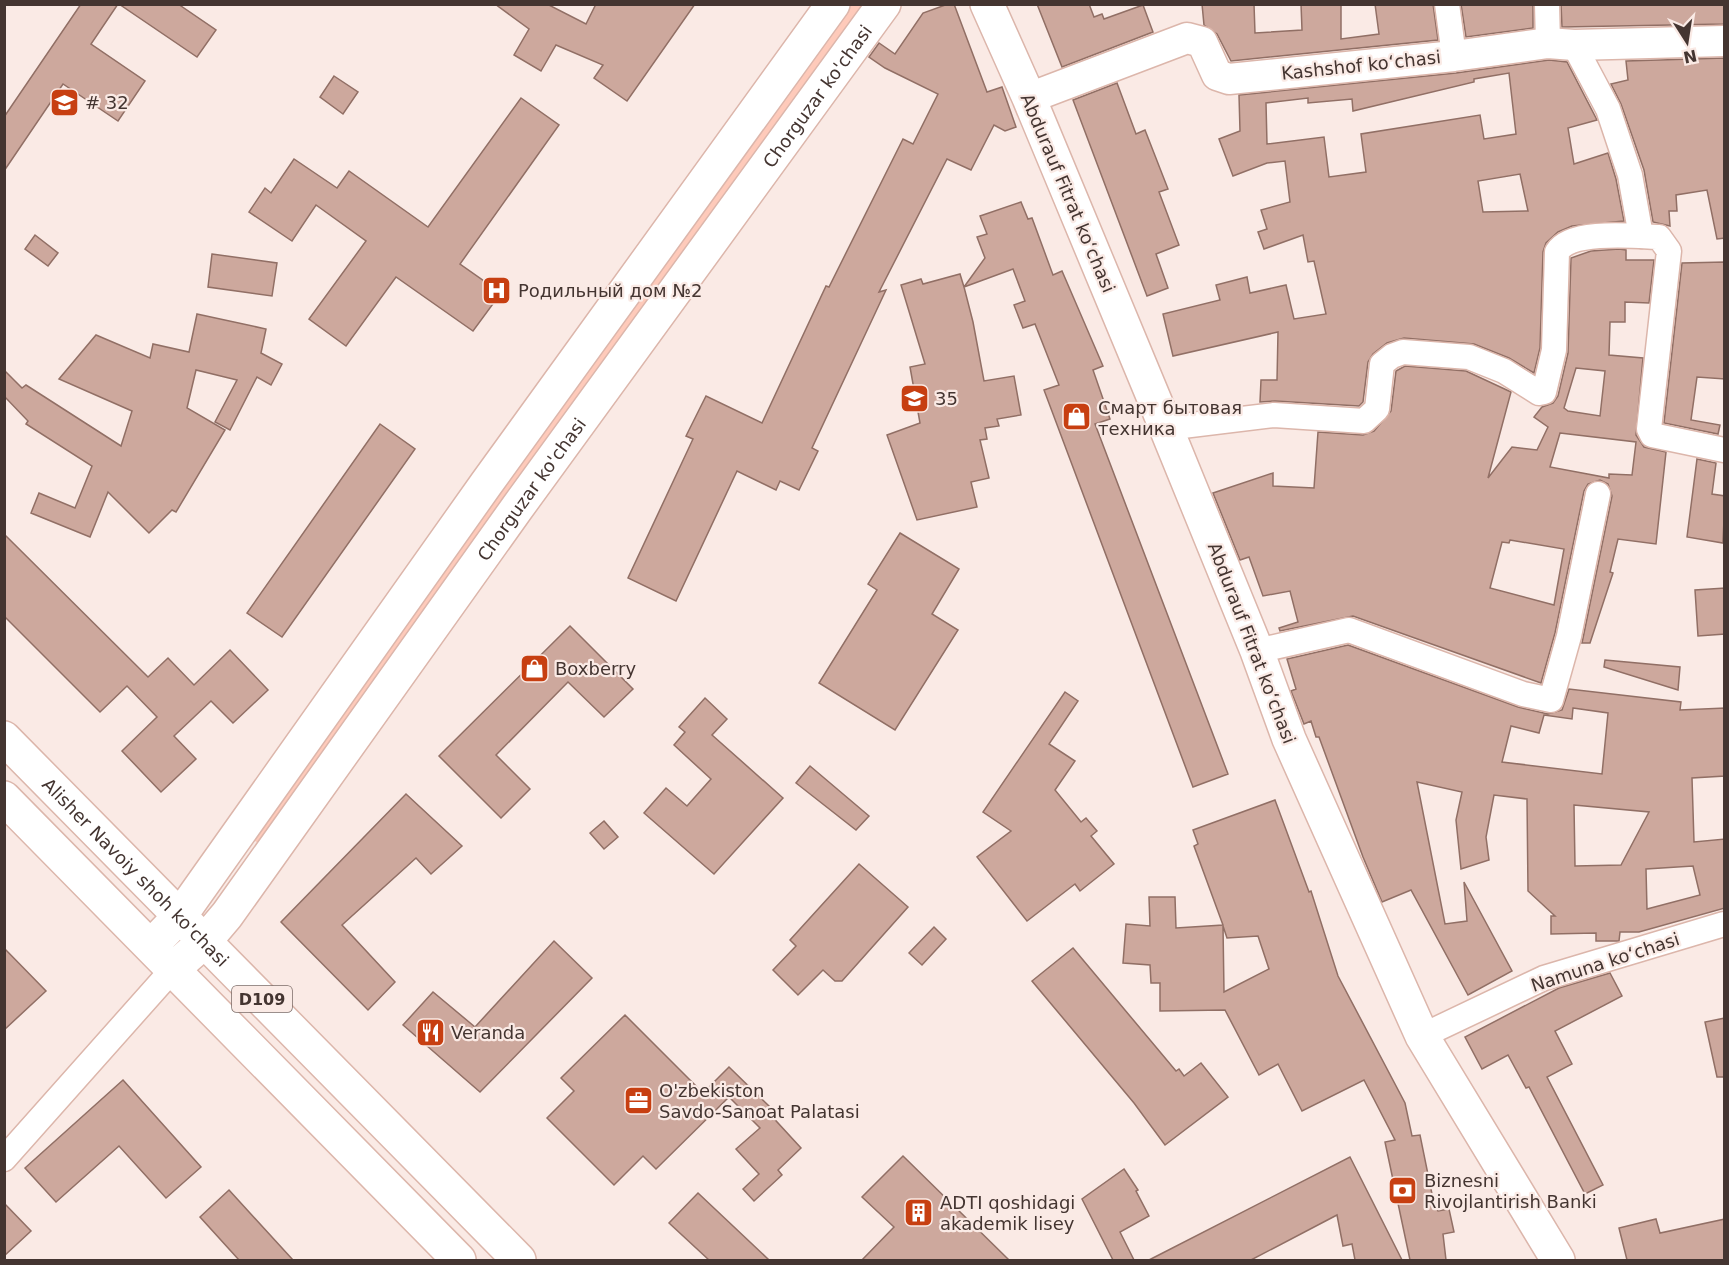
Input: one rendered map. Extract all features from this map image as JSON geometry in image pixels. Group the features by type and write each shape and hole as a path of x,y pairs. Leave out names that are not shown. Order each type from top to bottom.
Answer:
{"main road":[{"path":"151,946 180,916 486,484 833,4"},
{"name":"Chorguzar ko'chasi","path":"173,969 205,941 227,915 518,508 884,4"},
{"name":"Abdurauf Fitrat koʻchasi","path":"987,4 1029,98 1166,428 1257,651 1296,756 1422,1036 1558,1260"},
{"name":"Alisher Navoiy shoh ko'chasi","path":"4,738 519,1260"},
{"name":"D109","path":"4,798 459,1260"}],"street":[{"path":"1447,4 1454,56"},
{"path":"1547,4 1561,44 1608,109 1630,175 1641,236"},
{"name":"Kashshof koʻchasi","path":"1029,98 1187,38 1202,42 1217,75 1229,79 1561,44 1725,41"},
{"path":"1166,428 1274,415 1364,421 1377,409 1382,364 1392,356 1403,352 1469,357 1504,371 1539,393 1544,392 1554,350 1557,252 1561,245 1609,235 1641,236 1659,237 1670,251 1649,429 1652,435 1725,450"},
{"path":"1257,651 1349,630 1523,694 1551,700 1569,636 1598,494"},
{"name":"Namuna koʻchasi","path":"1422,1036 1544,978 1725,924"},
{"path":"4,1159 173,969"}],"shaded area":[{"path":"847,5 873,5 264,848 249,836"}],"building":[{"path":"81,4 118,4 91,44 145,81 118,121 63,84 4,171 4,117"},
{"path":"119,4 178,4 216,30 197,57"},
{"path":"495,4 547,4 586,24 596,4 695,4 627,101 594,78 603,65 556,45 541,71 514,55 529,29"},
{"path":"954,4 987,92 1002,87 1016,127 1005,131 994,125 971,170 947,159 879,292 886,290 812,448 818,451 799,490 780,481 776,490 737,471 676,601 628,578 693,439 686,436 706,396 762,423 826,286 829,287 903,139 913,144 938,94 885,68 869,57 879,43 895,54 923,13"},
{"path":"1037,4 1089,4 1094,17 1102,14 1104,19 1143,5 1153,32 1062,67"},
{"path":"1202,4 1254,4 1255,33 1302,30 1301,4 1341,4 1341,39 1379,34 1375,4 1433,4 1438,40 1231,61 1217,34 1204,25"},
{"path":"1461,4 1533,4 1533,28 1466,37"},
{"path":"1561,4 1725,4 1725,24 1562,27"},
{"path":"1725,58 1725,238 1717,239 1707,190 1676,195 1677,211 1669,211 1670,226 1653,222 1644,170 1621,104 1611,84 1628,80 1626,61"},
{"path":"1549,60 1567,62 1597,120 1568,128 1574,164 1608,153 1616,179 1624,221 1572,226 1558,232 1546,243 1543,252 1540,348 1534,373 1509,358 1474,344 1404,338 1387,343 1373,354 1368,362 1363,402 1359,406 1260,402 1261,380 1277,380 1278,332 1173,356 1163,314 1220,300 1216,285 1247,277 1250,293 1286,285 1294,319 1326,314 1314,261 1308,262 1303,235 1264,249 1258,232 1267,229 1261,210 1290,202 1285,161 1267,163 1233,176 1219,139 1240,131 1239,95 1456,73","holes":["1509,73 1516,134 1484,139 1480,115 1361,134 1366,172 1329,177 1324,137 1267,144 1266,103 1308,98 1308,103 1352,99 1353,111 1474,82 1474,79","1520,174 1528,211 1483,212 1478,181"]},
{"path":"334,76 358,92 343,114 320,97"},
{"path":"1117,83 1136,134 1145,130 1168,189 1159,192 1179,245 1156,254 1168,288 1147,296 1073,100"},
{"path":"521,98 559,125 460,264 501,293 473,331 396,277 346,346 309,319 366,241 316,205 292,241 249,212 265,188 271,193 294,159 337,188 349,171 428,227"},
{"path":"1021,202 1028,219 1032,218 1053,275 1062,271 1103,366 1093,370 1110,419 1095,424 1228,774 1193,787 1044,390 1059,385 1035,324 1023,328 1014,305 1025,301 1013,269 964,287 985,258 977,237 987,234 980,216"},
{"path":"35,235 58,253 48,266 25,249"},
{"path":"1626,250 1626,260 1654,260 1649,303 1625,302 1625,322 1610,322 1609,355 1643,358 1636,435 1644,447 1666,452 1656,544 1618,539 1610,572 1613,573 1590,643 1582,643 1612,496 1608,484 1600,480 1588,484 1584,491 1555,633 1541,683 1353,616 1280,631 1279,628 1298,622 1290,591 1263,596 1249,557 1240,560 1213,493 1273,473 1273,486 1314,488 1318,432 1363,435 1374,431 1391,411 1396,371 1405,366 1466,371 1511,392 1488,478 1512,447 1537,450 1548,427 1534,417 1542,407 1553,403 1558,396 1568,353 1571,258 1591,251","holes":["1576,368 1605,371 1600,416 1568,411 1564,408","1560,433 1636,442 1632,475 1609,474 1609,478 1550,467","1510,540 1564,549 1554,605 1490,588 1502,542 1509,543"]},
{"path":"212,254 277,263 272,296 208,287"},
{"path":"1725,262 1725,379 1697,377 1691,420 1720,425 1718,434 1664,423 1682,263"},
{"path":"960,274 984,381 1014,376 1021,415 997,419 999,426 985,428 987,439 980,440 989,478 971,482 977,507 917,520 887,435 920,423 910,367 925,364 901,285 921,279 923,284"},
{"path":"197,314 266,329 261,353 282,364 271,385 257,377 230,430 215,422 237,380 196,370 187,408 225,430 176,512 172,510 149,533 108,492 90,537 31,513 39,493 75,508 92,466 26,424 28,421 4,396 4,370 22,388 26,385 121,446 132,411 59,379 96,335 150,358 153,344 189,352"},
{"path":"380,424 415,449 282,637 247,613"},
{"path":"1697,459 1716,463 1712,494 1725,496 1723,543 1687,537"},
{"path":"900,533 959,569 932,614 958,630 895,730 819,683 877,590 868,584"},
{"path":"4,534 148,677 168,658 194,685 230,650 268,690 233,723 211,701 174,736 196,759 161,792 122,751 157,717 127,686 100,712 4,616"},
{"path":"1725,588 1725,634 1698,636 1695,590"},
{"path":"570,626 633,689 604,717 568,682 496,755 530,789 501,818 439,756"},
{"path":"1348,645 1518,707 1548,714 1562,710 1569,689 1681,702 1680,710 1725,708 1725,776 1692,778 1694,842 1725,839 1725,908 1639,932 1620,932 1619,941 1596,941 1596,933 1551,934 1551,916 1555,916 1528,891 1527,799 1494,795 1486,837 1489,860 1461,869 1456,820 1462,792 1417,782 1445,924 1467,921 1464,882 1512,971 1468,995 1411,890 1382,902 1319,737 1316,737 1311,721 1304,724 1291,691 1296,689 1287,659","holes":["1573,708 1608,713 1602,774 1502,762 1511,726 1539,733 1544,715 1572,719","1574,805 1649,812 1621,865 1575,866","1693,866 1700,895 1647,909 1646,869"]},
{"path":"1605,660 1680,667 1678,690 1604,667"},
{"path":"1065,692 1078,701 1049,744 1075,761 1055,790 1081,822 1086,818 1097,831 1091,836 1114,864 1080,891 1075,884 1027,921 977,857 1011,831 983,812"},
{"path":"705,698 727,719 712,735 783,798 714,874 644,813 666,788 687,806 711,779 674,745 685,732 679,727"},
{"path":"810,766 869,816 856,830 796,783"},
{"path":"406,794 462,846 431,874 416,858 342,925 395,982 368,1010 281,922"},
{"path":"1275,800 1309,892 1311,891 1338,976 1405,1103 1412,1136 1420,1135 1434,1204 1438,1211 1449,1209 1454,1232 1443,1234 1446,1260 1410,1260 1385,1142 1395,1140 1364,1080 1302,1111 1278,1064 1259,1075 1225,1010 1160,1011 1160,983 1151,983 1150,965 1123,963 1126,924 1150,926 1149,897 1175,897 1176,928 1223,925 1194,846 1198,844 1193,830","holes":["1223,926 1227,938 1258,936 1269,969 1224,992"]},
{"path":"604,821 618,837 604,849 590,833"},
{"path":"859,864 908,907 842,981 835,981 823,970 798,995 773,970 796,946 790,940"},
{"path":"934,927 946,939 922,965 909,953"},
{"path":"554,941 592,978 480,1092 403,1025 433,992 475,1027"},
{"path":"4,948 46,991 4,1030"},
{"path":"1073,948 1176,1071 1179,1069 1184,1076 1201,1063 1228,1097 1165,1145 1134,1103 1032,981"},
{"path":"1610,973 1622,996 1555,1031 1572,1064 1547,1077 1603,1185 1585,1194 1529,1087 1526,1088 1508,1055 1482,1069 1465,1037 1559,988"},
{"name":"O'zbekiston Savdo-Sanoat Palatasi","path":"625,1015 703,1093 729,1067 771,1108 767,1111 801,1148 778,1170 782,1175 754,1201 743,1189 759,1174 736,1149 760,1128 729,1097 656,1169 643,1156 614,1185 547,1118 574,1091 561,1078"},
{"path":"1725,1018 1725,1077 1717,1077 1705,1022"},
{"path":"123,1080 201,1167 166,1198 119,1146 56,1202 25,1168"},
{"name":"ADTI qoshidagi akademik lisey","path":"903,1156 1009,1260 862,1260 894,1227 862,1197"},
{"path":"1350,1157 1402,1260 1355,1260 1352,1244 1343,1246 1337,1215 1251,1260 1149,1260"},
{"path":"1124,1169 1138,1190 1136,1191 1149,1216 1120,1232 1134,1260 1113,1260 1082,1199"},
{"path":"229,1190 293,1260 239,1260 200,1217"},
{"path":"698,1193 769,1260 709,1260 669,1223"},
{"path":"4,1203 31,1231 4,1256"},
{"path":"1656,1219 1660,1233 1725,1219 1725,1260 1627,1260 1619,1228"}],"place":[{"name":"# 32","path":"64,102"},
{"name":"Родильный дом №2","path":"497,290"},
{"name":"35","path":"914,398"},
{"name":"Смарт бытовая техника","path":"1077,417"},
{"name":"Boxberry","path":"534,668"},
{"name":"Veranda","path":"430,1032"},
{"name":"O'zbekiston Savdo-Sanoat Palatasi","path":"638,1100"},
{"name":"Biznesni Rivojlantirish Banki","path":"1403,1190"},
{"name":"ADTI qoshidagi akademik lisey","path":"919,1212"}]}
